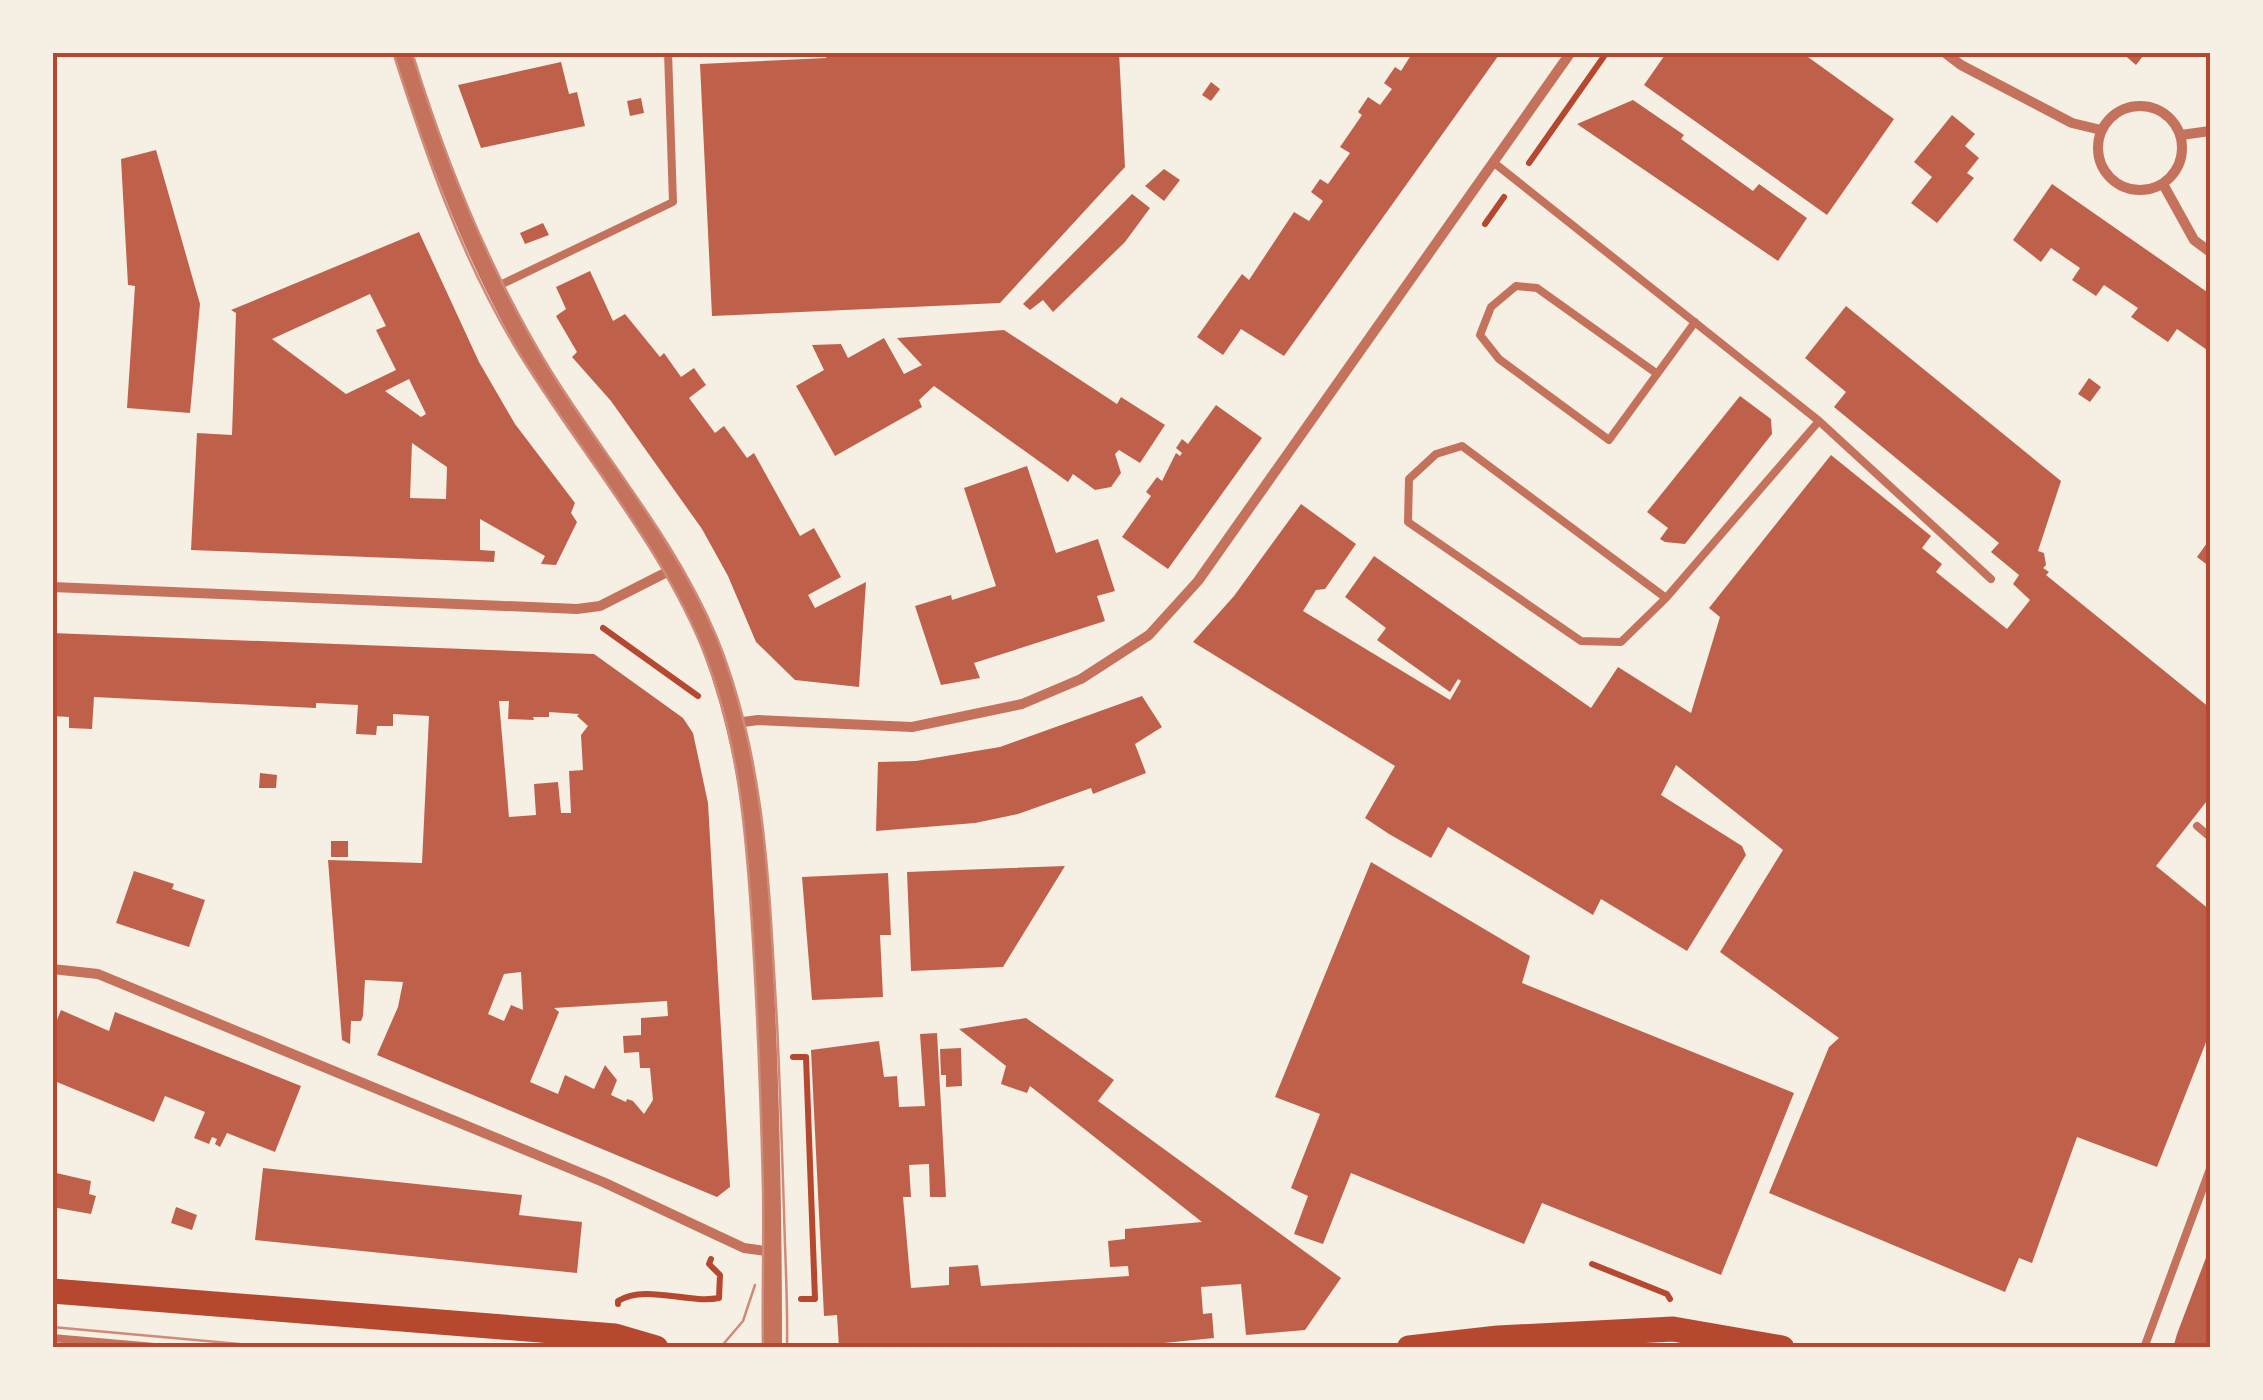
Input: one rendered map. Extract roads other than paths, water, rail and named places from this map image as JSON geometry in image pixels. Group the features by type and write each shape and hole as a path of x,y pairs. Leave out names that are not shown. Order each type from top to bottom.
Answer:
{"main road":[{"path":"52,1291 615,1336 656,1348"},
{"path":"1408,1348 1673,1329 1782,1348"}],"street":[{"path":"402,52 430,137 494,288 544,378 673,569 709,642 736,724 748,776 760,887 772,1118 774,1348"},
{"path":"736,724 758,720 912,727 1004,708 1081,678 1149,635 1188,595 1570,52"},
{"path":"1944,52 1960,65 2072,123 2101,130"},
{"path":"2147,106 2161,111 2181,135 2181,162 2163,184 2140,191 2126,189 2108,177 2100,165 2097,144 2101,130 2123,108 2147,106"},
{"path":"2181,135 2210,131"},
{"path":"2163,184 2194,240 2210,252"},
{"path":"52,587 578,609 600,606 673,569"},
{"path":"52,969 98,974 603,1182 744,1248 774,1252"}],"lane":[{"path":"494,288 674,202 668,52"},
{"path":"1493,162 1819,421 1992,579"},
{"path":"1656,373 1538,288 1516,286 1491,307 1480,335 1499,359 1609,440 1695,322"},
{"path":"1666,598 1462,446 1436,454 1408,479 1408,522 1580,641 1622,642 1666,598 1819,421"},
{"path":"2197,826 2210,836"},
{"path":"2144,1348 2210,1169"},
{"path":"52,1338 166,1348"}],"tram line":[{"path":"393,52 431,165 477,275 537,382 661,566 701,645 725,717 744,828 753,941 763,1189 763,1348"},
{"path":"412,52 456,178 510,299 554,376 682,569 717,638 734,685 756,780 768,876 779,1070 787,1348"},
{"path":"720,1348 743,1321 755,1285"},
{"path":"52,1327 283,1348"}]}
